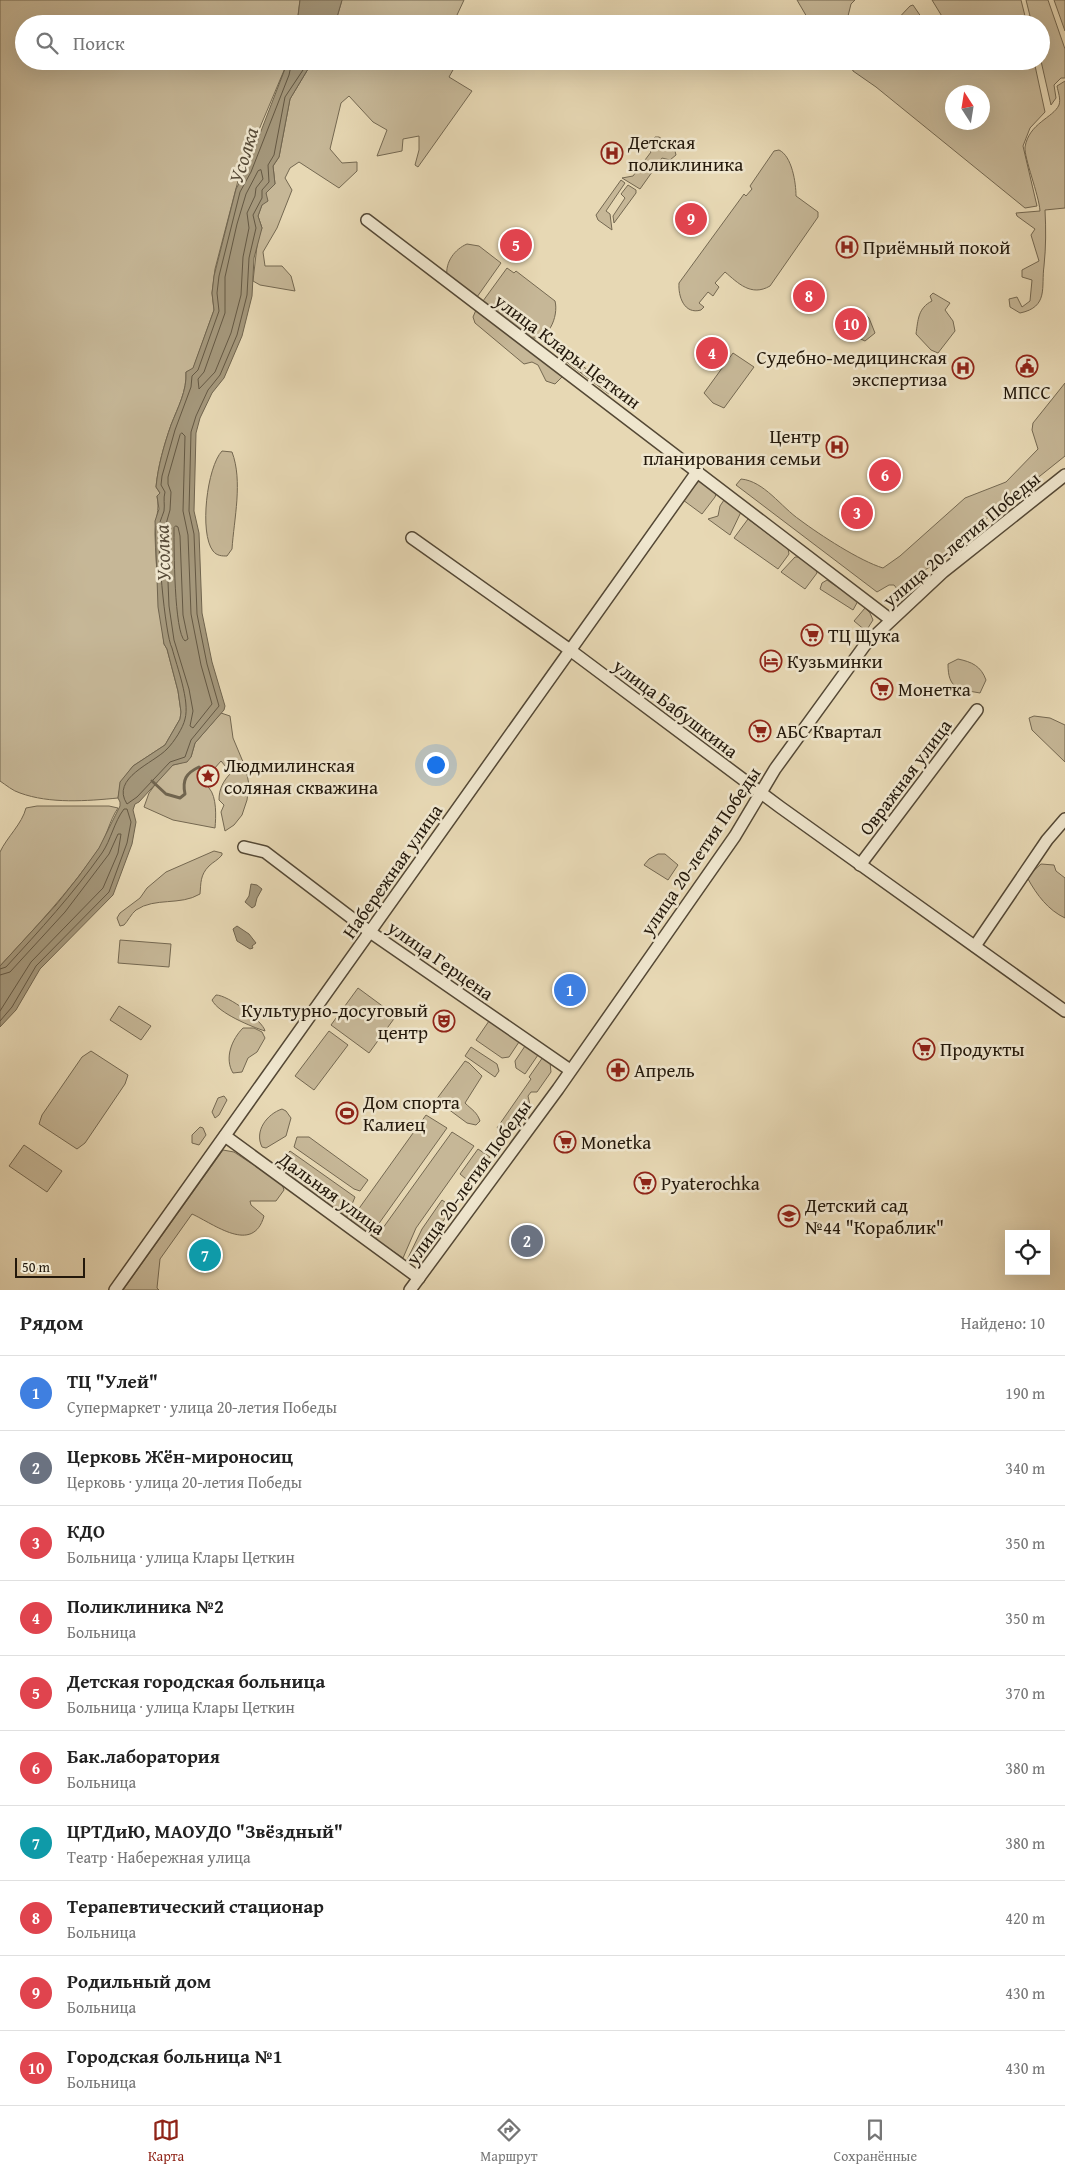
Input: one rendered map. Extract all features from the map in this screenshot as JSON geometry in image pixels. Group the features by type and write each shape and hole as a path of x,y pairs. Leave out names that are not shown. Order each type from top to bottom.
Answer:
{"street":[{"name":"улица Клары Цеткин","path":"367,220 891,620"},
{"name":"Набережная улица","path":"115,1290 697,472"},
{"name":"улица 20-летия Победы","path":"410,1290 570,1070 736,836 775,770 865,645 943,572 1065,475"},
{"name":"улица Бабушкина","path":"412,538 570,650 760,793 1065,1011"},
{"name":"Овражная улица","path":"860,865 977,710"},
{"path":"975,946 1047,840 1065,819"},
{"name":"улица Герцена","path":"244,847 265,852 370,932 570,1070"},
{"name":"Дальняя улица","path":"225,1136 419,1278"}],"shaded area":[{"path":"0,0 300,0 298,15 15,15 15,70 284,70 239,177 215,269 212,293 214,310 193,369 186,372 184,392 168,433 158,471 156,487 160,493 157,496 158,506 155,534 158,589 164,644 178,691 180,719 165,745 133,766 121,782 118,798 81,801 44,799 17,792 0,781"},
{"path":"342,0 464,0 457,15 338,15"},
{"path":"797,0 855,0 851,4 848,15 806,15"},
{"path":"932,0 1021,0 1025,15 941,15"},
{"path":"1026,0 1048,0 1065,49 1065,78 1061,78 1054,85 1056,98 1051,105 1043,70 1050,70 1050,15 1030,15"},
{"path":"1054,0 1065,0 1065,31"},
{"path":"913,5 920,15 902,15"},
{"path":"307,70 453,70 449,77 472,91 418,167 415,165 419,150 419,136 403,139 402,151 377,156 387,130 373,122 349,96 341,103 330,149 342,163 357,162 357,171 339,188 299,162 290,168 285,178 292,190 277,228 263,252 265,266 282,266 291,276 295,291 260,285 253,281 258,237 262,228 258,216 266,193 275,184 273,166 279,157 290,99"},
{"path":"853,70 1036,70 1045,112 1030,128 1023,146 1037,206 1025,208"},
{"path":"1065,81 1065,208 1045,210 1042,295 1036,306 1020,313 1010,307 1009,299 1017,297 1022,307 1030,301 1032,280 1022,277 1022,270 1039,261 1031,235 1035,229 1017,216 1016,213 1040,211 1025,147 1031,132 1056,110 1060,98 1057,86"},
{"path":"655,137 659,137 674,147 676,155 670,160 662,158 640,189 622,178 633,176 651,152 646,147"},
{"path":"779,150 790,164 794,177 796,196 818,212 818,217 770,286 757,290 751,289 740,284 725,272 715,283 719,287 713,296 708,292 699,303 704,307 701,310 690,310 681,299 679,283 744,194 746,196 752,189 750,186 774,151"},
{"path":"621,180 625,183 606,211 610,214 612,230 598,220 596,215"},
{"path":"628,185 636,190 636,193 614,223 613,216 625,198 621,194"},
{"path":"467,244 479,246 501,263 477,297 447,276 449,261 459,249"},
{"path":"507,268 514,273 516,271 555,301 554,321 547,333 542,336 536,338 529,337 483,301"},
{"path":"933,293 950,303 945,310 953,321 955,331 938,353 931,350 916,334 921,311 932,301 930,296"},
{"path":"476,310 563,376 555,384 546,381 538,365 532,362 524,364 475,323 473,317"},
{"path":"866,315 875,333 865,341 852,335 850,326 853,321"},
{"path":"733,353 754,367 724,408 713,403 704,393"},
{"path":"568,355 613,389 609,394 564,360"},
{"path":"1065,383 1065,456 985,520 970,528 957,539 949,555 920,573 898,590 894,585 889,585 877,592 736,485 741,479 757,484 793,515 818,533 852,554 883,568 900,556 965,498 1006,482 1038,449 1032,430 1033,423"},
{"path":"222,451 232,452 237,475 237,500 232,549 227,556 218,555 213,551 206,530 209,485 212,471"},
{"path":"699,481 716,494 702,514 683,500"},
{"path":"724,500 741,512 730,535 708,519 718,516 720,506"},
{"path":"748,519 788,549 789,554 778,569 734,538"},
{"path":"795,557 816,569 817,573 805,589 781,572"},
{"path":"827,580 858,601 853,610 820,589 822,583"},
{"path":"865,608 873,620 866,631 854,621"},
{"path":"958,659 972,663 981,671 986,680 980,693 960,689 952,683 948,672 948,664"},
{"path":"221,713 230,716 233,738 246,769 249,785 242,815 234,825 225,831 221,812 224,805 219,800 219,796 222,785 231,773 221,761 214,769 205,771 203,779 201,779 212,792 216,818 215,828 173,820 144,807 149,793 160,778 173,765 191,757 195,743"},
{"path":"1034,716 1050,718 1065,725 1065,762 1032,730 1029,718"},
{"path":"37,806 109,806 118,808 101,845 87,866 51,910 0,966 0,852 21,820 26,808"},
{"path":"214,851 222,853 222,855 204,873 200,894 184,900 159,902 143,906 134,912 124,925 120,926 117,918 120,913 140,898 147,888 166,872"},
{"path":"658,854 665,854 678,865 668,880 644,865 649,859"},
{"path":"1041,864 1054,865 1056,871 1065,878 1065,918 1053,911 1035,891 1028,879 1030,874"},
{"path":"120,940 171,944 169,967 118,963"},
{"path":"358,988 396,1016 369,1053 331,1025"},
{"path":"216,995 228,999 244,1009 258,1021 265,1031 244,1023 221,1010 212,1000"},
{"path":"119,1006 151,1026 141,1040 110,1020"},
{"path":"489,1021 519,1042 509,1057 502,1058 476,1040"},
{"path":"243,1028 254,1028 262,1032 265,1038 257,1052 248,1058 242,1072 233,1073 229,1061 230,1049"},
{"path":"329,1031 348,1045 314,1090 295,1076"},
{"path":"525,1046 538,1055 525,1074 516,1068 515,1061"},
{"path":"471,1047 497,1064 499,1071 495,1077 465,1056"},
{"path":"91,1051 128,1075 125,1084 85,1143 77,1149 39,1124 42,1115 82,1057"},
{"path":"543,1057 550,1062 551,1072 537,1092 531,1092 528,1096 530,1105 506,1135 497,1128 531,1079 529,1077"},
{"path":"465,1061 482,1076 465,1103 479,1118 480,1121 476,1125 467,1123 436,1100"},
{"path":"224,1096 227,1100 219,1115 215,1118 212,1112 218,1098"},
{"path":"282,1109 291,1118 286,1136 266,1148 262,1147 260,1135 263,1124 271,1115"},
{"path":"426,1115 447,1128 370,1236 350,1221"},
{"path":"200,1127 203,1128 206,1135 199,1145 192,1143 192,1135"},
{"path":"452,1132 474,1146 416,1228 403,1258 375,1239"},
{"path":"297,1137 309,1137 368,1180 360,1191 354,1189 294,1147"},
{"path":"24,1145 62,1171 47,1192 9,1166"},
{"path":"478,1149 490,1157 466,1179 460,1174"},
{"path":"223,1150 234,1152 282,1184 284,1190 276,1201 250,1201 251,1205 264,1216 259,1228 251,1234 232,1233 192,1214 160,1259 157,1288 159,1290 123,1290"},
{"path":"290,1151 355,1197 346,1219 339,1218 327,1203 308,1193 282,1170 279,1164"},
{"path":"442,1200 449,1205 446,1217 416,1258 407,1260 422,1229"}],"water":[{"path":"300,0 342,0 338,15 298,15"},
{"name":"Усолка","path":"285,70 307,70 290,99 279,157 273,166 275,184 266,193 268,201 262,205 258,216 262,228 254,258 252,296 242,336 224,378 212,393 200,418 196,433 194,511 199,533 202,613 212,662 225,706 224,710 195,743 191,757 187,762 173,765 135,804 133,810 136,822 132,844 113,895 40,969 16,1010 0,1027 0,966 56,905 99,848 120,806 118,798 120,782 133,766 165,745 180,719 178,691 164,644 158,607 155,521 159,509 157,496 160,493 156,487 158,471 168,433 184,392 186,372 193,368 214,310 212,293 214,276 236,189 246,170"},
{"path":"251,884 257,885 262,889 255,906 252,908 245,902 249,896"},
{"path":"237,926 249,934 256,943 252,946 253,948 250,949 237,941 233,929"}],"waterway":[{"path":"152,781 166,794 180,798 185,794 184,785 188,774 199,767 208,776"}],"place":[{"name":"Детская поликлиника","path":"612,153"},
{"name":"Родильный дом","path":"691,219"},
{"name":"Детская городская больница","path":"516,245"},
{"name":"Приёмный покой","path":"847,247"},
{"name":"Терапевтический стационар","path":"809,296"},
{"name":"Городская больница №1","path":"851,324"},
{"name":"Поликлиника №2","path":"712,353"},
{"name":"МПСС","path":"1027,366"},
{"name":"Судебно-медицинская экспертиза","path":"963,368"},
{"name":"Центр планирования семьи","path":"837,447"},
{"name":"Бак.лаборатория","path":"885,475"},
{"name":"КДО","path":"857,513"},
{"name":"ТЦ Щука","path":"812,635"},
{"name":"Кузьминки","path":"771,661"},
{"name":"Монетка","path":"882,689"},
{"name":"АБС Квартал","path":"760,731"},
{"name":"Людмилинская соляная скважина","path":"208,776"},
{"name":"ТЦ \"Улей\"","path":"570,990"},
{"name":"Культурно-досуговый центр","path":"444,1021"},
{"name":"Продукты","path":"924,1049"},
{"name":"Апрель","path":"618,1070"},
{"name":"Дом спорта Калиец","path":"347,1113"},
{"name":"Monetka","path":"565,1142"},
{"name":"Pyaterochka","path":"645,1183"},
{"name":"Детский сад №44 \"Кораблик\"","path":"789,1216"},
{"name":"Церковь Жён-мироносиц","path":"527,1241"},
{"name":"ЦРТДиЮ, МАОУДО \"Звёздный\"","path":"205,1255"}]}
